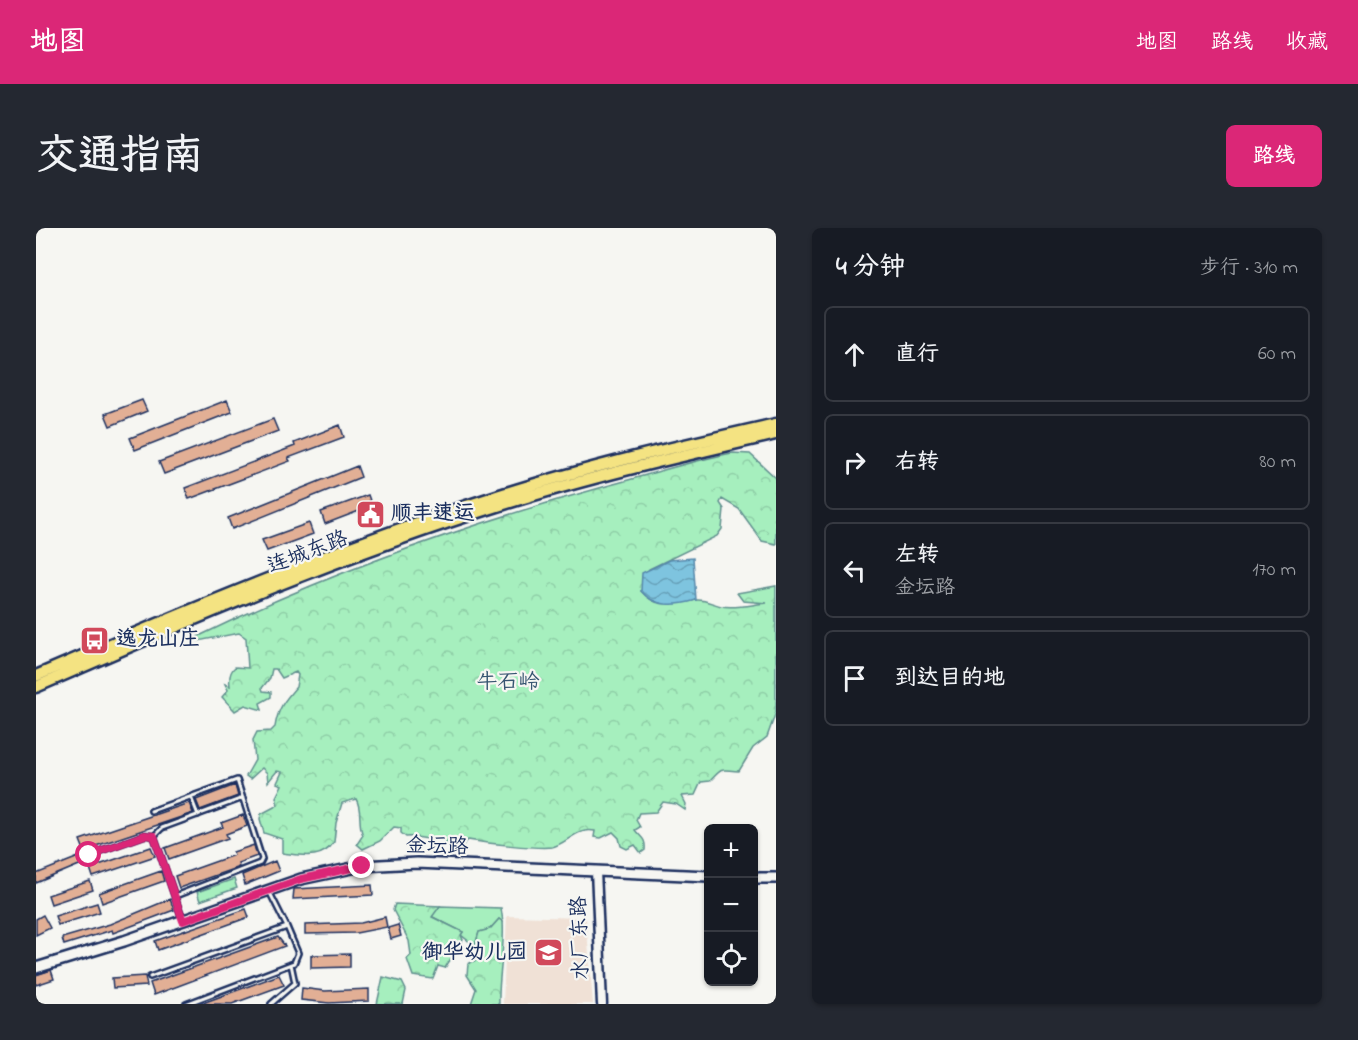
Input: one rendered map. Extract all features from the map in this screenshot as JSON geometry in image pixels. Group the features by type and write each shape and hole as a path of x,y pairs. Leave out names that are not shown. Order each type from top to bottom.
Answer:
{"main road":[{"name":"连城东路","path":"36,676 260,582 423,521 577,472 776,424"},
{"name":"连城东路","path":"36,687 273,587 425,530 579,482 776,434"},
{"name":"金坛路","path":"36,968 183,921 268,890 321,874 380,864 417,863 704,876"},
{"path":"758,878 776,878"}],"street":[{"name":"水厂东路","path":"596,871 602,1004"}],"lane":[{"path":"151,811 237,780 262,859 260,863 175,896"},
{"path":"191,797 198,815"},
{"path":"154,836 162,828 243,798"},
{"path":"89,855 145,835 154,836"},
{"path":"154,836 183,921"},
{"path":"186,1004 291,964 298,953 268,890"},
{"path":"150,977 287,927"},
{"path":"271,1004 295,983 291,964"}],"shaded area":[{"name":"御华幼儿园","path":"507,916 586,918 593,1004 503,1004"}],"green space":[{"name":"牛石岭","path":"732,453 750,454 776,478 776,544 762,541 739,509 722,499 720,503 724,509 722,529 717,536 649,569 641,591 648,598 662,604 698,600 732,607 767,603 743,601 737,593 776,586 776,712 767,737 753,748 739,771 722,770 710,781 701,782 695,795 682,796 686,804 685,810 676,804 663,802 656,812 639,813 636,820 640,827 635,830 644,841 645,850 641,853 635,845 627,849 621,846 619,838 613,832 601,838 594,837 595,831 583,831 552,847 535,847 468,840 463,845 448,844 406,837 401,833 401,828 394,827 380,841 363,849 357,844 363,835 356,799 342,803 336,823 334,842 323,852 311,855 282,853 282,839 264,833 261,814 278,805 276,797 282,785 277,783 282,772 277,771 268,782 267,773 262,768 250,779 246,776 255,760 253,740 257,732 271,731 275,727 282,705 296,687 298,675 296,672 282,678 276,669 272,669 270,678 262,688 263,691 271,692 271,697 260,703 262,710 245,705 235,711 222,697 228,690 225,684 230,686 233,669 235,667 248,668 246,638 239,633 198,641 197,637 298,591 452,533 557,500"},
{"path":"234,879 237,888 200,901 197,892"},
{"path":"395,904 440,906 432,917 463,932 461,935 463,940 445,968 438,966 433,979 413,976 407,959 411,955 409,941 393,910"},
{"path":"440,906 501,908 503,922 499,919 490,929 479,932 475,946 461,935 463,932 431,916"},
{"path":"499,919 503,922 503,932 499,1004 471,1004 476,989 467,975 468,964 476,960 479,952 475,946 479,932 490,929"},
{"path":"383,977 402,982 406,990 403,1004 377,1004"}],"water":[{"path":"693,558 696,600 681,604 659,603 641,591 642,573 669,560"}],"building":[{"path":"142,400 147,411 110,426 105,414"},
{"path":"227,400 232,412 135,450 130,438"},
{"path":"273,419 278,431 164,474 159,462"},
{"path":"340,425 344,437 288,458 290,461 189,499 185,488 295,446 294,443"},
{"path":"357,466 361,477 232,529 228,518"},
{"path":"368,495 372,506 325,524 321,512"},
{"path":"309,523 313,534 267,551 262,540"},
{"path":"235,785 238,796 200,810 196,800"},
{"path":"189,803 193,813 84,850 80,840"},
{"path":"243,815 247,826 226,834 228,838 169,859 165,848 223,827 221,823"},
{"path":"254,845 257,856 238,863 239,867 179,888 175,876 234,855 233,852"},
{"path":"151,847 155,856 93,877 90,868"},
{"path":"81,856 84,863 36,883 36,874"},
{"path":"275,861 279,871 245,885 242,875"},
{"path":"161,871 164,881 102,903 99,893"},
{"path":"90,881 93,890 51,904 48,895"},
{"path":"372,885 373,895 293,899 294,889"},
{"path":"170,899 174,910 113,933 112,930 64,945 62,938 110,924"},
{"path":"97,903 100,912 58,925 55,916"},
{"path":"246,909 249,917 158,950 155,941"},
{"path":"43,915 50,928 36,935 36,919"},
{"path":"385,917 387,927 356,933 305,934 305,925 361,923"},
{"path":"398,925 401,936 391,939 388,928"},
{"path":"278,937 285,946 154,995 150,983"},
{"path":"350,954 350,967 311,968 311,955"},
{"path":"51,970 54,979 36,985 36,975"},
{"path":"279,975 284,985 232,1004 200,1004"},
{"path":"145,976 147,986 113,988 112,978"},
{"path":"302,988 325,991 369,989 369,1001 329,1003 301,1000"}],"place":[{"name":"顺丰速运","path":"370,514"},
{"name":"逸龙山庄","path":"95,640"},
{"name":"御华幼儿园","path":"548,953"}],"route":[{"path":"89,855 145,835 154,836 183,921 281,885 362,866"}]}
